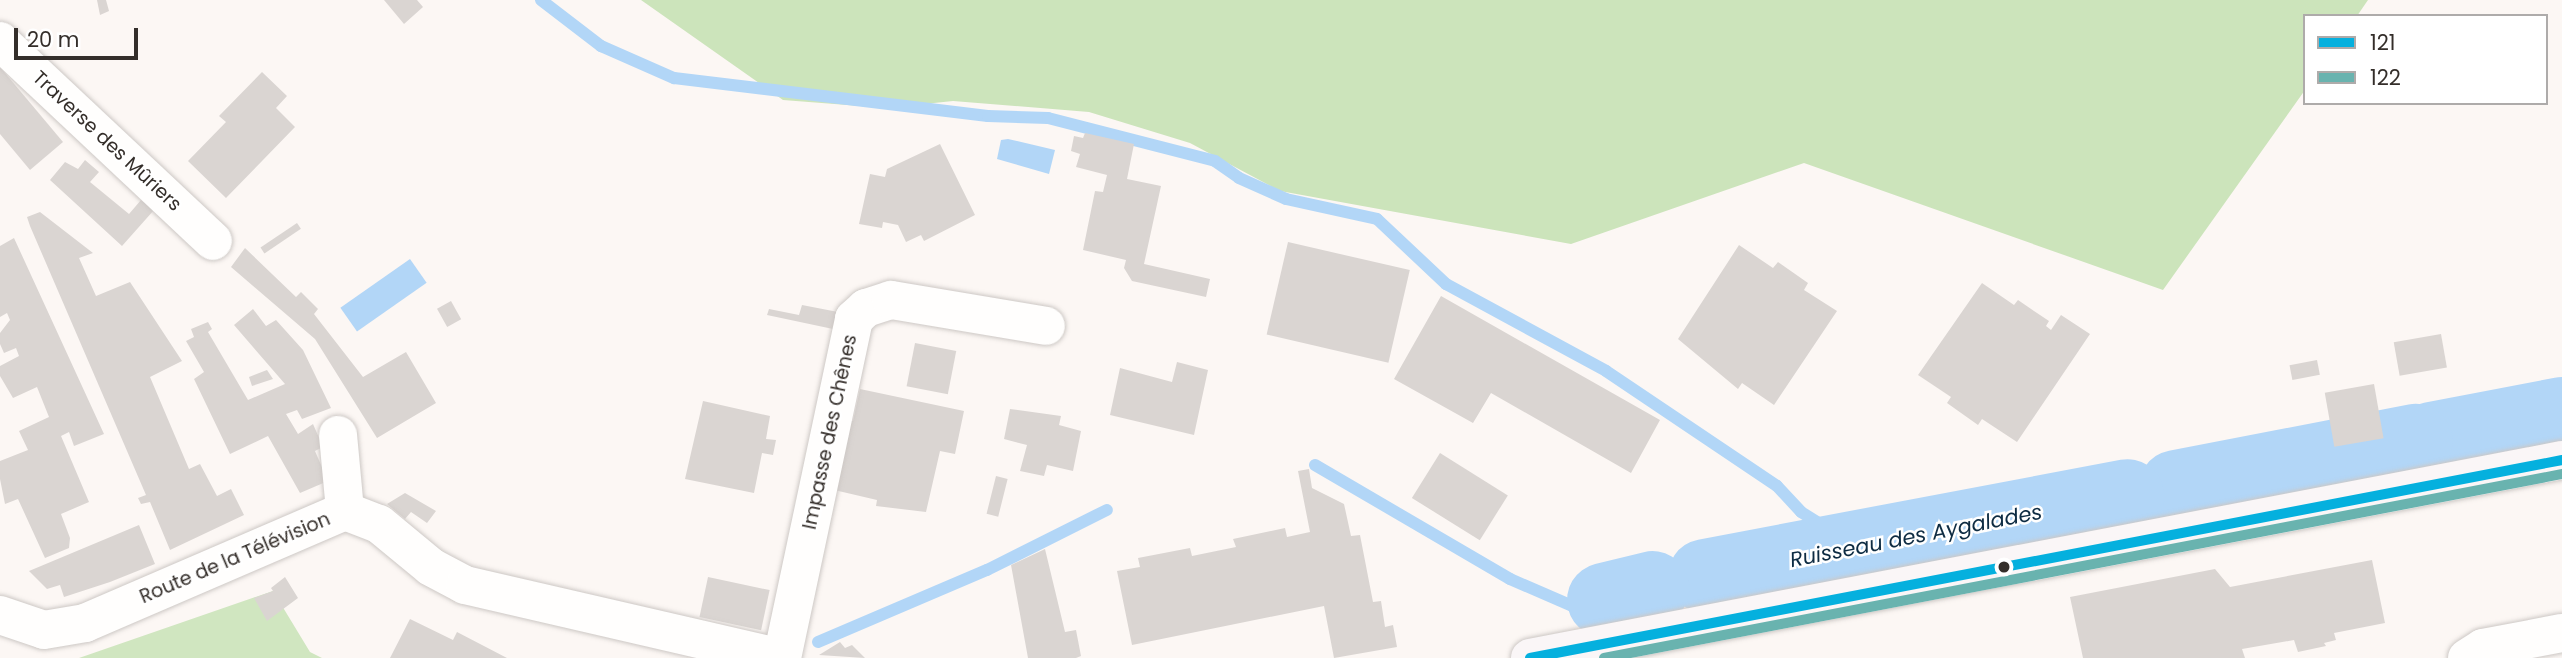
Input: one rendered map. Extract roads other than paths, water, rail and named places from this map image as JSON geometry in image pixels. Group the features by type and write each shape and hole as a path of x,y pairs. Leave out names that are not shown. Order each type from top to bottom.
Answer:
{"main road":[{"path":"1530,658 2562,460"}],"street":[{"name":"Traverse des Mûriers","path":"0,41 213,241"},
{"name":"Impasse des Chênes","path":"782,658 854,319 866,308 891,300 1046,326"},
{"path":"338,435 345,511"},
{"name":"Route de la Télévision","path":"0,615 44,630 85,623 345,511 379,524 431,568 465,584 782,658"},
{"path":"2467,658 2483,648 2562,633"}],"water":[{"path":"1008,139 1055,150 1049,174 997,159 1001,140"},
{"path":"410,259 427,283 357,332 340,308"}],"waterway":[{"path":"541,0 601,46 674,78 988,116 1048,118 1215,161 1239,178 1286,199 1377,219 1446,284 1606,371 1777,486 1801,512 1857,547"},
{"name":"Ruisseau des Aygalades","path":"2431,439 2562,414"},
{"name":"Ruisseau des Aygalades","path":"2176,487 2416,441"},
{"path":"1315,465 1510,579 1577,608"},
{"name":"Ruisseau des Aygalades","path":"1705,576 2127,496"},
{"path":"818,642 987,570 1107,510"},
{"name":"Ruisseau des Aygalades","path":"1604,600 1653,588"}]}
